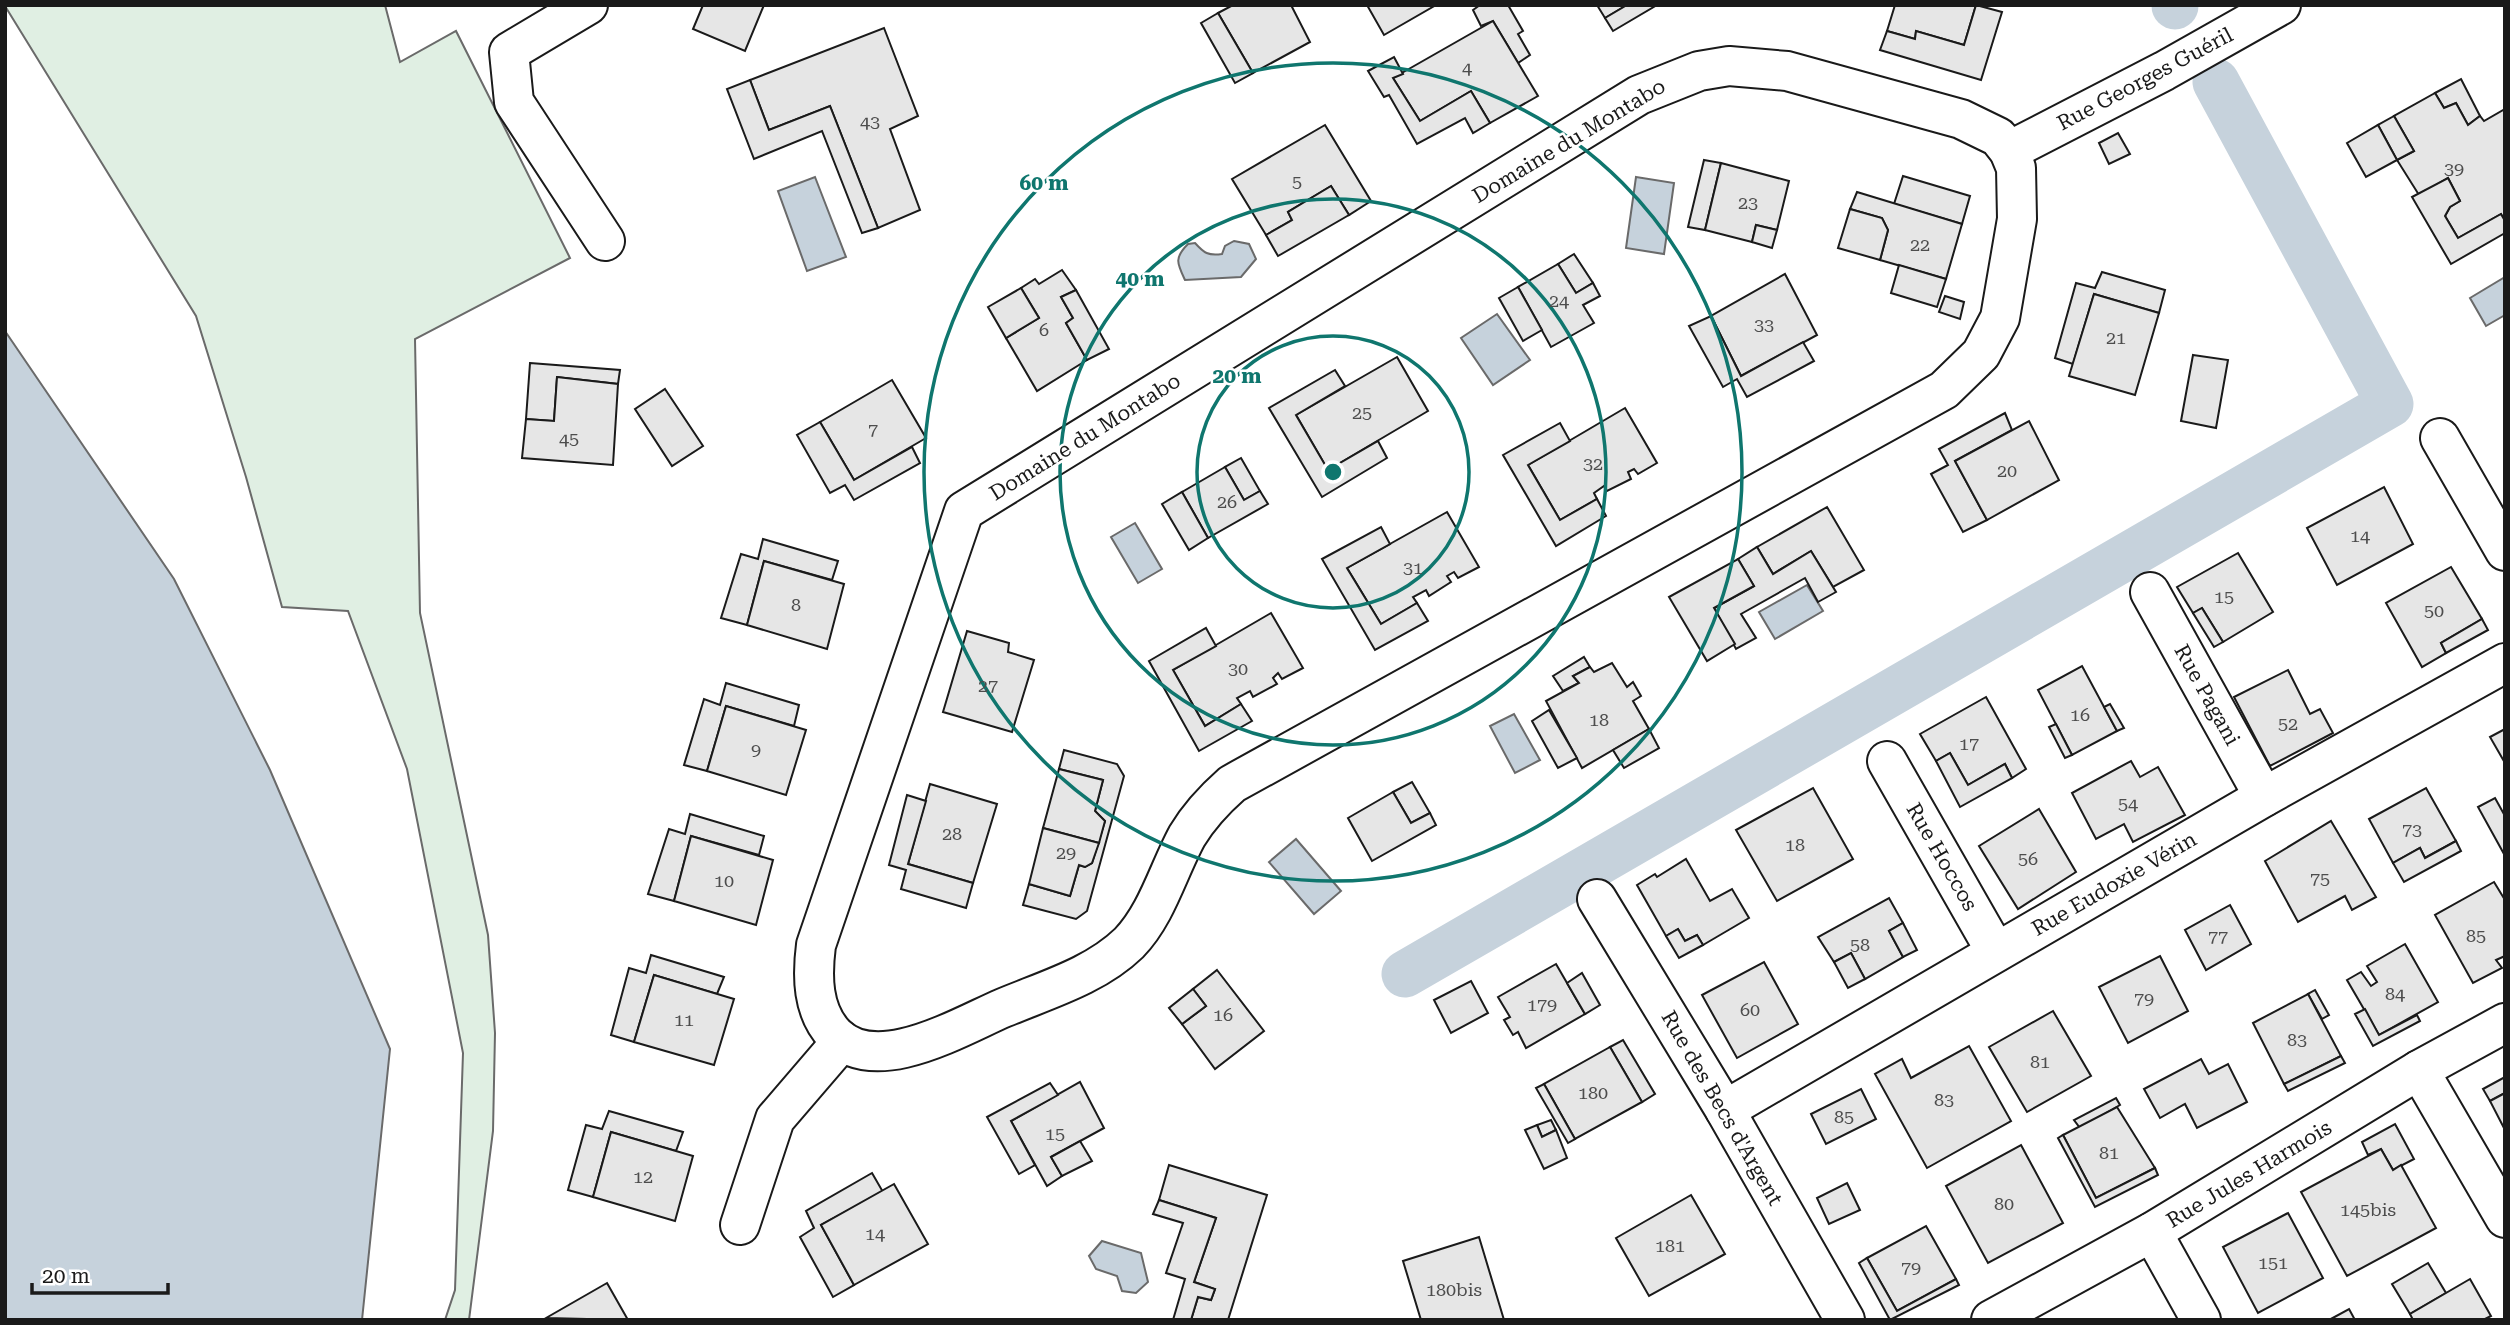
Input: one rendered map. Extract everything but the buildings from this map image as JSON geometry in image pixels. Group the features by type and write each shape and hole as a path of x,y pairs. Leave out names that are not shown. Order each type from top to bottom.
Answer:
{"street":[{"path":"587,5 509,52 514,102 606,241"},
{"name":"Rue Georges Guéril","path":"2009,152 2164,71 2281,5"},
{"name":"Domaine du Montabo","path":"842,1041 827,1026 819,1008 814,977 816,945 964,511 1639,95 1699,71 1729,66 1787,71 1961,119 1998,137 2009,152"},
{"path":"740,1225 775,1119 842,1041 855,1048 874,1052 915,1045 1093,970 1119,951 1141,929 1188,834 1214,800 1232,784 1944,390 1981,354 2000,318 2017,219 2016,168 2009,152"},
{"path":"2440,438 2505,551"},
{"name":"Rue Pagani","path":"2150,592 2264,797"},
{"name":"Rue Eudoxie Vérin","path":"1725,1110 2264,797 2505,663"},
{"name":"Rue Hoccos","path":"1887,761 1996,952"},
{"name":"Rue des Becs d'Argent","path":"1597,899 1725,1110 1845,1320"},
{"name":"Rue Jules Harmois","path":"1991,1320 2152,1232 2419,1070 2505,1023"},
{"path":"2419,1070 2505,1218"},
{"path":"2152,1232 2201,1320"}],"green space":[{"path":"385,5 400,62 456,31 570,258 415,339 420,613 488,935 495,1033 493,1131 469,1320 445,1320 455,1290 463,1053 407,769 348,611 282,607 246,477 196,316 5,6"}],"shaded area":[{"path":"815,177 846,257 807,271 778,191"},
{"path":"1636,177 1674,183 1664,254 1626,248"},
{"path":"1234,241 1249,244 1256,259 1241,277 1185,280 1178,261 1188,244 1195,243 1207,253 1217,255 1222,254 1225,246"},
{"path":"2505,277 2505,315 2486,326 2470,298"},
{"path":"1497,314 1530,360 1493,385 1461,338"},
{"path":"5,331 174,579 270,770 390,1049 362,1320 5,1320"},
{"path":"1135,523 1162,569 1138,583 1111,537"},
{"path":"1807,585 1823,611 1775,639 1759,612"},
{"path":"1514,714 1540,760 1515,773 1490,726"},
{"path":"1296,839 1341,891 1314,914 1269,862"},
{"path":"1102,1241 1141,1253 1148,1282 1136,1293 1122,1291 1117,1276 1096,1269 1089,1256"}],"waterway":[{"path":"1405,974 2390,404 2216,82"}]}
